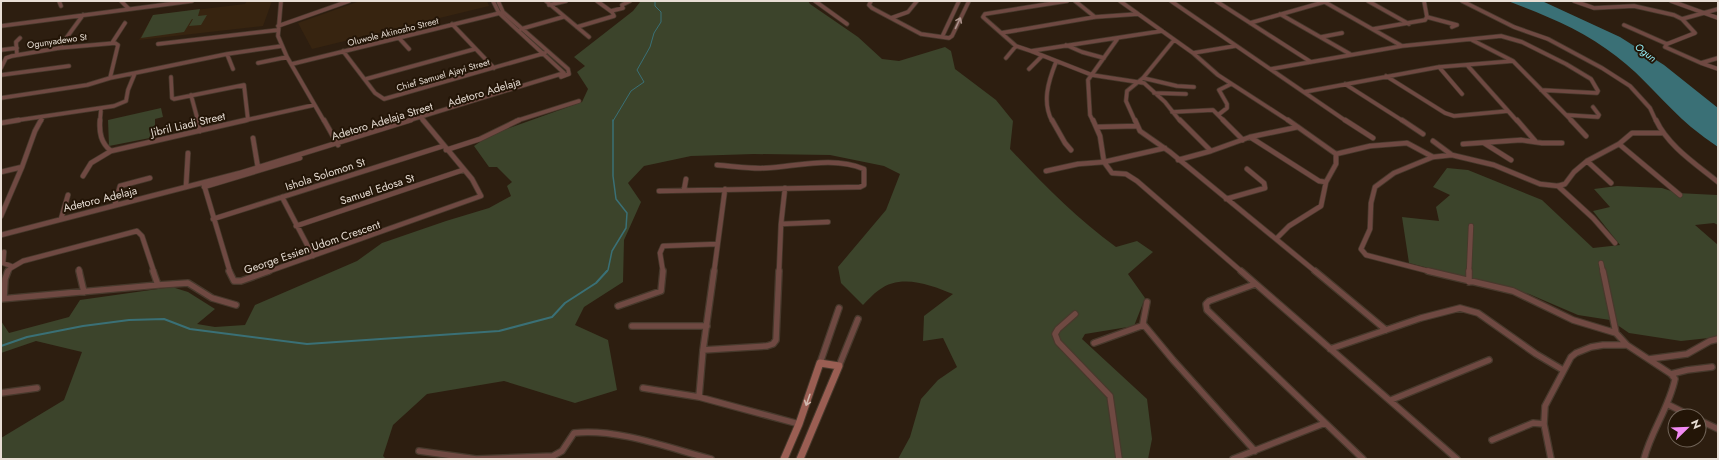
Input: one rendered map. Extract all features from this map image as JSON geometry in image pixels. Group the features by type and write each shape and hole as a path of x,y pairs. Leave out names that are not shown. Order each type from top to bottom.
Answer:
{"street":[{"path":"59,1 61,6"},
{"path":"121,1 129,9"},
{"path":"142,7 147,1"},
{"path":"1,26 192,1"},
{"path":"281,1 278,36 286,57 292,64 338,145"},
{"path":"158,44 278,28 339,2 349,1"},
{"path":"493,1 499,13 565,74 568,69 503,12 498,1"},
{"path":"546,1 563,17 589,37"},
{"path":"549,5 566,1"},
{"path":"577,27 613,17 614,14 611,11 597,1"},
{"path":"611,11 623,8 622,5 630,1"},
{"path":"815,1 847,24"},
{"path":"871,1 869,5 872,8 921,34 949,38 952,36 968,1"},
{"path":"891,18 908,12 917,1"},
{"path":"942,37 959,1"},
{"path":"1067,1 983,15 984,18 1016,46 1092,75 1194,87"},
{"path":"1075,1 1095,17"},
{"path":"1120,1 1193,53 1218,75 1298,127 1336,154 1338,158 1325,182 1320,207 1282,231 1276,239"},
{"path":"1171,1 1344,120 1373,138"},
{"path":"1216,1 1311,62"},
{"path":"1250,23 1323,1 1402,46"},
{"path":"1368,1 1410,24"},
{"path":"1424,1 1427,18"},
{"path":"1462,1 1514,27 1548,39 1602,68 1630,86 1646,102 1662,133 1678,150 1718,182"},
{"path":"1574,1 1594,8 1637,6 1674,15 1682,20 1695,33 1667,44 1624,24"},
{"path":"1671,1 1718,18"},
{"path":"1682,20 1718,9"},
{"name":"Oluwole Akinosho Street","path":"292,64 503,12"},
{"path":"1001,33 1095,17 1138,14"},
{"path":"1280,14 1350,54"},
{"path":"60,48 83,15"},
{"path":"517,30 563,17"},
{"path":"1373,29 1410,24 1427,18 1457,25 1452,27"},
{"path":"110,78 118,44 112,43 125,23"},
{"path":"452,24 494,68"},
{"path":"1030,51 1162,31"},
{"path":"1321,37 1342,33"},
{"path":"1271,69 1402,46 1501,36 1522,42 1560,61 1591,79 1598,91 1541,90"},
{"path":"17,55 16,42 20,38"},
{"path":"399,38 409,49"},
{"path":"1118,38 1088,80 1087,90 1090,115 1100,136 1104,162 1112,173 1126,174 1137,181 1330,349 1391,400 1457,459"},
{"path":"1174,40 1141,80 1130,87 1126,95 1126,101 1137,126 1142,133 1165,148 1386,330"},
{"path":"1472,40 1513,61 1586,136"},
{"name":"Ogunyadewo St","path":"1,68 8,57 60,48 112,43"},
{"path":"1667,44 1666,49 1718,69"},
{"path":"1066,45 1082,52 1104,58"},
{"path":"1,98 87,85 110,78 227,54 282,46"},
{"path":"1006,58 1016,46"},
{"path":"1193,53 1235,46"},
{"path":"1,50 17,48"},
{"path":"366,80 475,49"},
{"name":"Chief Samuel Ajayi Street","path":"343,51 376,93 384,99 548,52"},
{"path":"227,54 233,69"},
{"path":"1029,69 1042,56"},
{"path":"258,63 286,57"},
{"path":"1701,63 1718,58"},
{"path":"1304,92 1439,67 1513,61"},
{"path":"1056,62 1050,77 1045,101 1051,119 1063,142 1071,150"},
{"path":"1467,65 1536,142"},
{"path":"1,75 69,66"},
{"path":"1439,67 1462,94"},
{"path":"1,123 101,109 122,104 126,101 128,90 135,74"},
{"name":"Adetoro Adelaja","path":"1,235 115,204 186,187 204,185 422,120 565,74"},
{"path":"1386,76 1445,113 1454,116 1508,111"},
{"path":"171,77 172,98 174,99 244,85 248,120"},
{"path":"1141,80 1165,102 1185,127 1211,151"},
{"path":"1218,115 1226,108 1227,104 1219,90 1231,84"},
{"path":"1345,84 1423,134"},
{"path":"1154,93 1186,94"},
{"path":"191,95 200,131"},
{"path":"446,150 480,139 512,123 579,101"},
{"name":"Jibril Liadi Street","path":"83,176 91,163 111,151 314,105"},
{"path":"1566,115 1598,117 1599,115 1593,107"},
{"path":"101,109 100,137 102,144 111,151"},
{"path":"1172,112 1211,109 1243,140"},
{"path":"1,216 22,167 35,131 43,117"},
{"path":"422,120 463,170"},
{"path":"1096,127 1137,126"},
{"path":"1178,160 1211,151 1250,137 1298,127"},
{"path":"1616,333 1573,320 1513,291 1469,282 1366,254 1361,251 1370,229 1370,203 1375,187 1394,173 1433,157 1452,155 1494,165 1540,184 1558,186 1565,184 1574,172 1587,162 1619,144 1634,132 1662,133"},
{"path":"1250,137 1319,181 1325,182"},
{"path":"253,138 258,168"},
{"path":"1463,144 1522,140 1562,143"},
{"path":"1433,141 1452,155"},
{"path":"1336,154 1370,146 1407,143 1433,157"},
{"path":"1484,143 1511,160"},
{"path":"1619,144 1680,195"},
{"name":"Adetoro Adelaja Street","path":"204,185 338,145"},
{"name":"Ishola Solomon St","path":"213,220 443,146"},
{"path":"1046,171 1078,164 1104,162 1165,148"},
{"path":"186,187 188,153"},
{"path":"1587,162 1611,183"},
{"path":"659,191 864,185 864,169 851,166 827,164 764,168 717,165"},
{"path":"1,172 22,167"},
{"path":"1226,199 1265,188 1264,183 1247,169"},
{"name":"George Essien Udom Crescent","path":"204,185 213,220 231,276 236,282 481,196 477,187 463,170"},
{"name":"Samuel Edosa St","path":"296,226 463,170"},
{"path":"115,204 120,186 150,178"},
{"path":"684,190 686,179"},
{"path":"1558,186 1593,218 1615,243"},
{"path":"703,350 767,346 773,344 776,340 781,224 785,188"},
{"path":"699,397 703,350 725,189"},
{"path":"61,219 68,196"},
{"path":"282,198 313,256"},
{"path":"781,224 828,222"},
{"path":"1469,282 1471,226"},
{"path":"158,285 142,236 137,231 23,261 11,266 6,270 2,299 158,285 170,283 188,283 212,298 236,305"},
{"path":"618,306 661,291 663,268 660,254 661,247 717,244"},
{"path":"4,252 3,263 11,266"},
{"path":"1601,263 1613,313 1616,333 1626,345 1649,358 1671,374 1675,379 1674,393 1651,437 1644,459"},
{"path":"80,269 84,292"},
{"path":"1255,284 1209,301 1206,304 1207,310 1363,459"},
{"path":"1147,302 1142,322 1144,325 1173,360 1255,451"},
{"path":"784,459 799,424 839,308"},
{"path":"1330,349 1448,310 1465,308 1478,313 1536,354 1563,370"},
{"path":"1075,314 1058,329 1055,334 1058,342 1110,396 1119,459"},
{"path":"800,459 858,319"},
{"path":"1094,343 1144,325"},
{"path":"632,326 707,326"},
{"path":"1649,358 1687,354 1711,340 1718,339"},
{"path":"1551,459 1544,424 1545,406 1571,357 1582,350 1603,345 1626,345"},
{"path":"1391,400 1488,360"},
{"path":"820,363 839,366"},
{"path":"1671,374 1687,370 1712,367"},
{"path":"1,394 37,388"},
{"path":"643,388 699,397 799,424"},
{"path":"1669,405 1675,408"},
{"path":"1233,459 1325,423"},
{"path":"1492,440 1533,423 1544,424"},
{"path":"1707,424 1718,429"},
{"path":"419,451 476,458 553,456 562,451 574,433 585,432 616,435 711,459"}],"shaded area":[{"path":"247,1 272,1 263,26 139,40 153,15 245,4"},
{"path":"360,1 487,1 489,6 312,49 298,23"}],"green space":[{"path":"639,1 808,1 810,4 858,37 882,59 899,61 945,47 951,51 955,69 996,100 1013,121 1010,149 1048,188 1074,213 1116,247 1137,241 1153,252 1128,274 1145,298 1134,326 1085,334 1082,339 1147,399 1152,439 1148,459 898,459 910,437 921,399 938,380 957,367 943,338 923,341 924,316 953,294 926,284 906,281 897,282 879,290 863,305 841,283 838,267 886,210 900,174 884,166 830,155 754,154 691,156 644,166 628,183 641,202 624,240 623,282 584,307 575,325 608,340 617,390 575,403 504,381 427,394 393,425 383,456 386,459 1,459 1,438 64,400 82,352 36,341 1,353 1,321 9,333 69,317 80,300 172,287 188,292 215,309 197,324 215,327 245,325 255,305 357,261 382,243 489,208 511,196 507,186 512,182 497,167 489,167 474,146 490,135 582,102 588,89 577,72 585,66 574,57 633,11 640,2"},
{"path":"200,9 198,16 207,15 201,25 189,26 192,19 184,32 141,38 153,15"},
{"path":"161,108 163,117 155,119 155,137 109,146 108,120"},
{"path":"1447,168 1468,170 1542,200 1593,248 1620,245 1593,211 1610,207 1594,189 1617,186 1662,188 1677,193 1717,195 1718,225 1714,223 1695,225 1718,245 1718,337 1681,341 1629,333 1610,320 1578,315 1529,294 1409,263 1402,217 1439,221 1436,207 1450,195 1433,187"}],"water":[{"path":"1508,1 1542,1 1620,37 1664,65 1718,108 1718,147 1691,127 1636,73 1604,47 1564,24"}],"waterway":[{"path":"1,2 7,1"},
{"path":"613,121 631,91 644,82 637,70 650,47 654,33 661,22 661,12 655,6 655,1"},
{"path":"607,271 612,251 626,228 627,213 616,199 613,176 613,121"},
{"path":"1,346 27,337 83,326 129,320 164,319 190,329 307,344 499,331 552,317 565,303 596,283 607,271"}],"water label":[{"name":"Ogun","path":"1646,52"}]}
